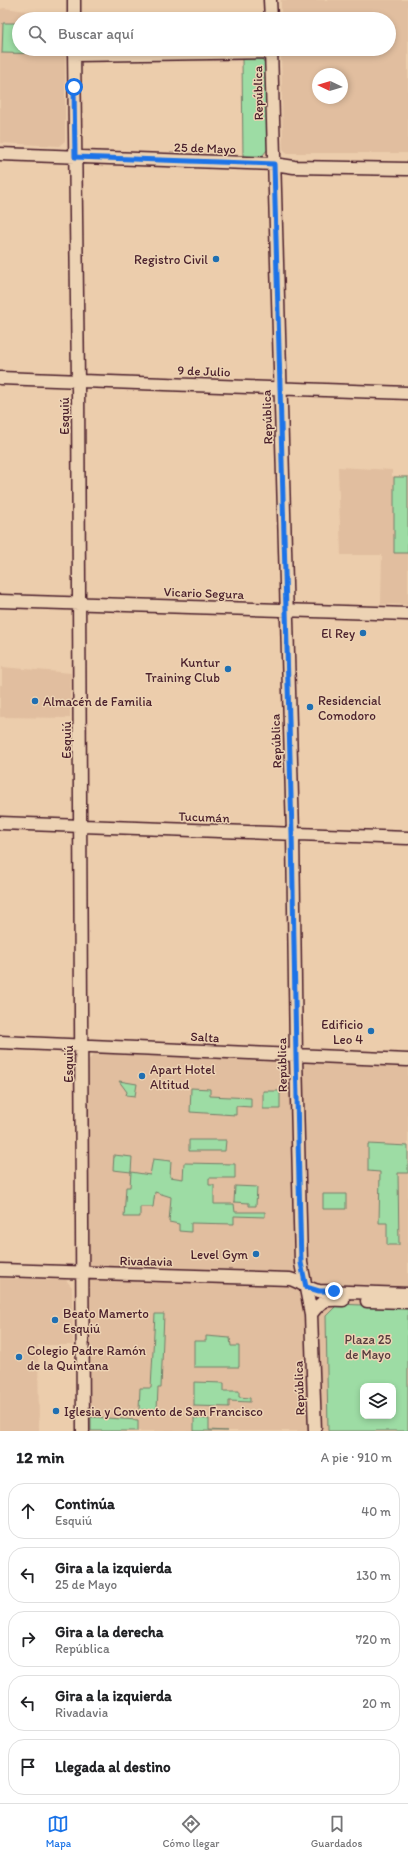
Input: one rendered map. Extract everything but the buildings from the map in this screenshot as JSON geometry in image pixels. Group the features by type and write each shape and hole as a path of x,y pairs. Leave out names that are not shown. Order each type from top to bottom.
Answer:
{"street":[{"path":"74,0 74,12"},
{"path":"270,0 271,12"},
{"name":"Esquiú","path":"74,56 78,382 78,603 82,1046 81,1274 83,1431"},
{"name":"República","path":"271,56 292,833 301,1263 311,1314 315,1431"},
{"name":"25 de Mayo","path":"0,154 274,164 294,167 408,169"},
{"name":"9 de Julio","path":"0,378 78,382 280,387 408,393"},
{"name":"Vicario Segura","path":"0,601 408,614"},
{"name":"Tucumán","path":"0,823 408,838"},
{"name":"Salta","path":"0,1042 408,1060"},
{"name":"Rivadavia","path":"0,1270 81,1274 290,1279 297,1281 306,1287 319,1291 408,1294"},
{"path":"311,1314 320,1302 328,1299 408,1302"}],"shaded area":[{"path":"281,0 408,0 408,153 287,153 283,149 281,56 396,56 396,12 281,12"},
{"path":"4,8 34,12 12,12 12,56 65,56 65,141 59,146 0,143 0,9"},
{"path":"338,467 392,470 392,476 408,476 408,605 381,604 382,555 341,555"},
{"name":"Almacén de Familia","path":"2,667 71,673 70,718 0,717 0,685 2,685"},
{"path":"95,1053 408,1067 408,1431 88,1431 86,1063"},
{"name":"Colegio Padre Ramón de la Quintana","path":"0,1278 66,1280 72,1287 73,1345 38,1345 39,1431 0,1431"}],"green space":[{"path":"3,23 12,23 12,53 2,53"},
{"path":"242,58 261,58 265,63 268,149 262,156 243,157"},
{"path":"394,477 408,477 408,553 394,553"},
{"path":"119,1081 137,1084 135,1096 126,1095 127,1092"},
{"path":"191,1088 210,1089 210,1096 251,1098 251,1107 236,1106 236,1115 190,1112"},
{"path":"263,1091 280,1091 280,1109 263,1109"},
{"path":"189,1140 226,1140 225,1151 189,1151"},
{"path":"368,1144 408,1146 408,1173 398,1173 399,1245 387,1245 387,1223 379,1223 380,1172 368,1171"},
{"path":"114,1155 132,1157 131,1172 113,1170"},
{"path":"153,1159 171,1161 170,1177 183,1179 184,1163 235,1164 235,1178 209,1178 209,1185 214,1185 214,1204 234,1204 235,1212 265,1212 265,1217 234,1216 234,1224 191,1223 191,1232 179,1231 179,1224 169,1222 171,1197 155,1192 153,1207 140,1207 140,1217 124,1217 126,1187 130,1187 131,1172 150,1175"},
{"path":"235,1186 257,1187 256,1206 249,1206 249,1203 234,1202"},
{"path":"323,1194 346,1194 346,1209 323,1209"},
{"name":"Plaza 25 de Mayo","path":"338,1304 408,1307 408,1431 328,1431 326,1316"},
{"path":"155,1314 164,1314 161,1388 158,1388 157,1410 139,1410 140,1388 151,1388"},
{"path":"206,1336 230,1338 231,1346 239,1346 239,1367 194,1367 194,1341 206,1341"},
{"path":"194,1382 224,1383 224,1391 239,1391 239,1397 250,1398 250,1402 229,1401 229,1407 194,1406"},
{"path":"91,1417 138,1420 138,1431 91,1431"},
{"path":"194,1418 209,1419 209,1430 227,1431 194,1431"}],"place":[{"name":"Registro Civil","path":"216,259"},
{"name":"El Rey","path":"363,633"},
{"name":"Kuntur Training Club","path":"228,669"},
{"name":"Almacén de Familia","path":"35,701"},
{"name":"Residencial Comodoro","path":"310,707"},
{"name":"Edificio Leo 4","path":"371,1031"},
{"name":"Apart Hotel Altitud","path":"142,1076"},
{"name":"Level Gym","path":"256,1254"},
{"name":"Beato Mamerto Esquiú","path":"55,1320"},
{"name":"Colegio Padre Ramón de la Quintana","path":"19,1357"},
{"name":"Iglesia y Convento de San Francisco","path":"56,1411"}],"route":[{"path":"74,87 75,157 274,164 289,688 301,1263 306,1287 319,1291 334,1291"}]}
